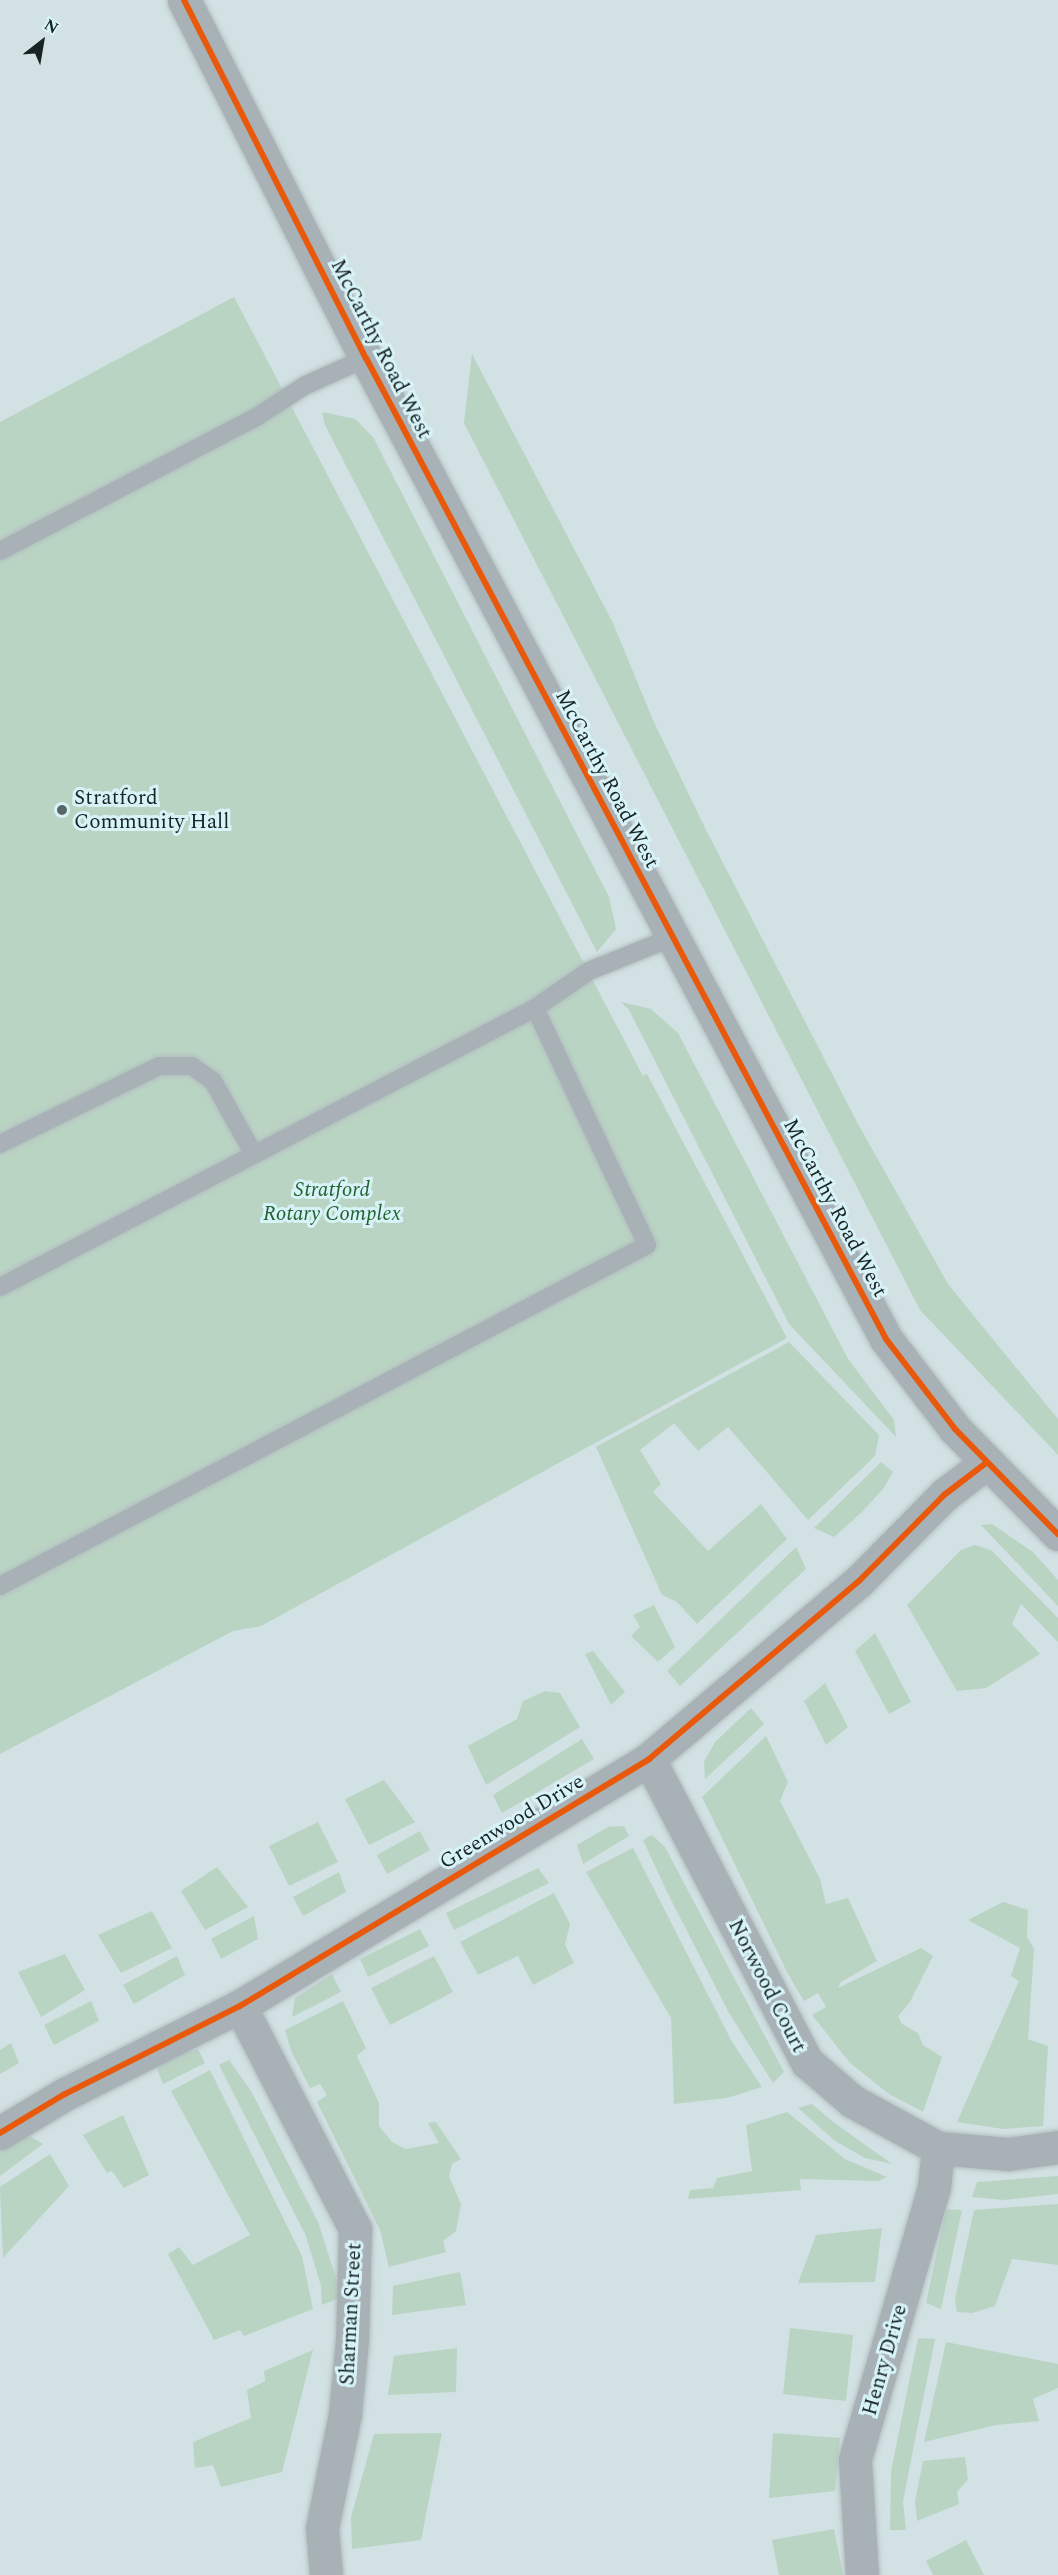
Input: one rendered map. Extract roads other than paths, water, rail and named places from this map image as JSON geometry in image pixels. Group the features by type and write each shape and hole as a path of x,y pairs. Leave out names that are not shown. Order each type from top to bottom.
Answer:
{"street":[{"name":"McCarthy Road West","path":"184,0 366,358 886,1339 955,1429 1058,1534"},
{"name":"Greenwood Drive","path":"0,2133 63,2095 240,2006 649,1759 859,1581 944,1495 986,1463"},
{"name":"Norwood Court","path":"649,1759 807,2062 852,2101 938,2148 1008,2154 1058,2147"},
{"name":"Sharman Street","path":"240,2006 355,2229 352,2340 345,2414 322,2528 326,2575"},
{"name":"Henry Drive","path":"862,2575 855,2459 934,2187 938,2148"}],"lane":[{"path":"0,551 258,416 304,386 366,358"},
{"path":"1,1283 535,1008 589,971 673,937"},
{"path":"0,1586 647,1245 535,1008"},
{"path":"0,1144 159,1066 192,1066 213,1081 253,1153"}],"place":[{"name":"Stratford Community Hall","path":"62,810"}],"park label":[{"name":"Stratford Rotary Complex","path":"332,1202"}]}
